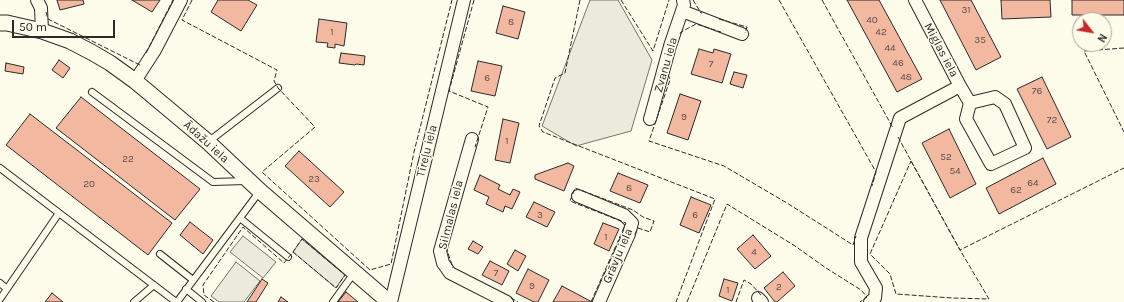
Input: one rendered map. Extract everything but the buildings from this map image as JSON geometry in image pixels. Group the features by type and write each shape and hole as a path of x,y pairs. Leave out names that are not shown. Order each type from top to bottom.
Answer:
{"street":[{"path":"37,0 41,8 42,31"},
{"path":"134,81 154,50 181,0"},
{"name":"Tīreļu iela","path":"390,302 464,0"},
{"name":"Miglas iela","path":"872,300 876,288 861,262 861,238 900,118 960,86 915,0"},
{"name":"Zvanu iela","path":"650,119 683,5 742,34"},
{"name":"Ādažu iela","path":"0,23 7,23 42,31 70,41 110,63 208,142 255,186 354,273 390,302"},
{"path":"960,86 970,103 966,119 992,164 1025,148 1005,104 995,97 970,103"},
{"name":"Silmalas iela","path":"472,139 440,251 443,263 450,273 507,302"},
{"name":"Grāvju iela","path":"578,196 624,215 632,222 629,234 599,302"}],"lane":[{"path":"208,142 278,88"},
{"path":"0,168 176,302 240,218 255,186 213,182 92,92"},
{"path":"0,299 59,213"},
{"path":"240,218 288,257"},
{"path":"160,254 193,280"},
{"path":"333,302 354,273"},
{"path":"0,283 7,289"},
{"path":"134,302 154,286"},
{"path":"186,289 202,302"}],"shaded area":[{"path":"590,0 618,0 652,60 631,131 576,146 542,126"},
{"path":"243,236 276,262 263,278 230,252"},
{"path":"302,239 345,275 336,288 293,252"},
{"path":"236,262 260,281 244,302 219,302 211,296"}],"fence":[{"path":"146,53 173,0"},
{"path":"192,0 182,20 277,70 274,81 278,88 315,127 262,172 370,270 391,264 414,152 452,0"},
{"path":"474,0 449,91 488,107 475,147"},
{"path":"580,0 565,73 555,78 539,126 543,132 715,199 676,302"},
{"path":"621,0 653,51 669,0"},
{"path":"693,0 702,13"},
{"path":"779,0 876,172 872,186"},
{"path":"822,0 893,128"},
{"path":"46,12 48,19 140,64"},
{"path":"719,19 747,27 745,33"},
{"path":"680,34 696,24 721,32"},
{"path":"1124,48 1084,51 1124,132"},
{"path":"668,74 670,80 649,141 724,166 787,203 853,245 856,236"},
{"path":"898,137 960,250 1124,168"},
{"path":"911,161 960,250 989,299 896,294 890,274 870,254 911,161"},
{"path":"591,302 626,223 570,201 575,188 633,210 643,217 654,221 650,232 638,228 634,236"},
{"path":"687,302 727,204 795,246 861,290 867,297 860,302"},
{"path":"214,302 204,295 203,285 243,227 284,263 293,252 336,288 345,275 302,239 293,252"},
{"path":"446,247 453,268"},
{"path":"736,302 744,280 751,284 761,295"},
{"path":"511,298 518,302"}]}
